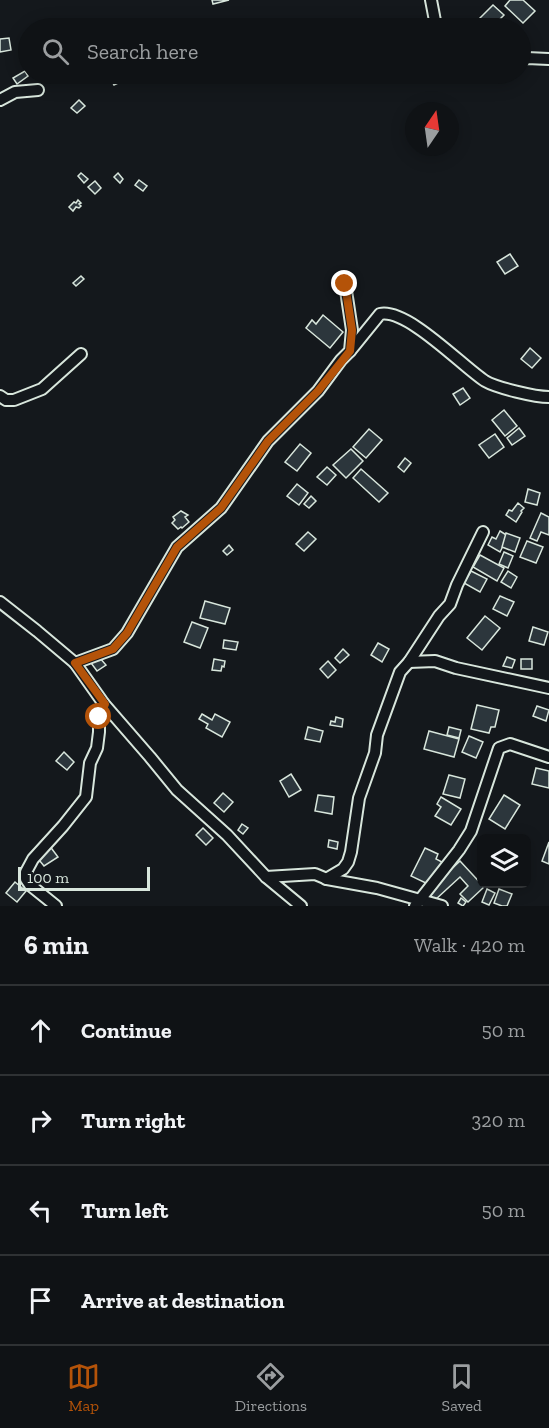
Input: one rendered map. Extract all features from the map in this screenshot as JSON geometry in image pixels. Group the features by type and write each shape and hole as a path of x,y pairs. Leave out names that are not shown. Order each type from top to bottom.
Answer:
{"street":[{"path":"431,0 434,18"},
{"path":"531,58 549,59"},
{"path":"0,100 15,92 38,90"},
{"path":"345,284 352,330 350,351"},
{"path":"75,663 113,649 127,633 177,547 221,508 268,441 318,391 380,314 400,318 426,333 487,382 549,397"},
{"path":"0,396 6,400 14,400 42,389 81,354"},
{"path":"326,879 343,869 348,862 359,798 375,753 376,735 400,672 450,604 483,531"},
{"path":"0,602 75,663 105,704 177,790 227,836 266,877 301,906"},
{"path":"409,662 435,662 549,688"},
{"path":"56,906 30,885 26,879 26,872 33,859 86,797 90,764 97,748 99,717 105,704"},
{"path":"417,903 459,850 471,831 498,748 510,744 549,757"},
{"path":"266,877 315,874 326,879 377,888 417,903 442,906"}],"building":[{"path":"212,0 229,0 213,4"},
{"path":"510,0 523,0 535,11 528,18 518,18 505,6"},
{"path":"493,5 504,15 501,18 480,18"},
{"path":"9,38 11,50 0,52 0,39"},
{"path":"18,75 18,83 17,84 13,78"},
{"path":"79,100 85,106 77,113 71,108"},
{"path":"81,173 88,179 84,183 78,176"},
{"path":"118,173 123,179 120,183 114,177"},
{"path":"139,180 147,186 143,191 135,185"},
{"path":"95,181 101,188 95,194 88,187"},
{"path":"78,200 81,206 76,207 73,211 69,207"},
{"path":"510,254 518,266 505,274 497,262"},
{"path":"81,276 84,279 76,286 73,283"},
{"path":"323,315 343,332 330,348 306,328 312,320 316,324"},
{"path":"530,348 541,358 532,368 521,359"},
{"path":"463,388 470,398 460,405 453,394"},
{"path":"504,410 517,426 505,436 492,420"},
{"path":"519,428 525,436 512,445 507,438"},
{"path":"369,429 382,440 366,458 353,447"},
{"path":"495,434 504,447 489,458 479,445"},
{"path":"300,444 311,453 297,471 285,462"},
{"path":"351,449 363,461 346,478 333,465"},
{"path":"405,458 411,463 404,472 398,467"},
{"path":"327,467 336,475 327,485 317,477"},
{"path":"361,469 388,493 379,502 353,478"},
{"path":"297,484 308,493 299,505 287,496"},
{"path":"528,489 540,493 537,505 525,502"},
{"path":"311,496 316,501 309,508 304,504"},
{"path":"518,503 524,508 516,522 506,515"},
{"path":"181,511 188,515 185,517 189,522 178,529 172,523 175,520 173,517"},
{"path":"541,513 549,517 549,535 541,532 537,541 530,538"},
{"path":"500,531 508,536 500,552 488,545 492,537 496,539"},
{"path":"308,532 316,539 304,551 296,544"},
{"path":"506,533 520,538 515,552 502,547"},
{"path":"527,541 543,547 536,563 520,557"},
{"path":"229,545 233,550 227,555 223,551"},
{"path":"504,552 513,556 508,568 499,564"},
{"path":"480,555 504,568 497,581 473,567"},
{"path":"471,571 487,579 480,592 464,583"},
{"path":"508,571 517,577 511,588 501,582"},
{"path":"500,596 514,602 507,616 493,609"},
{"path":"205,601 230,608 225,624 200,618"},
{"path":"485,616 500,628 482,650 467,638"},
{"path":"192,622 208,628 200,648 184,642"},
{"path":"533,627 548,632 544,645 529,641"},
{"path":"224,640 238,642 236,650 223,648"},
{"path":"378,643 389,649 382,662 371,655"},
{"path":"343,649 349,655 340,663 335,658"},
{"path":"99,657 106,665 97,671 91,663"},
{"path":"507,657 515,660 512,668 503,666"},
{"path":"214,659 225,661 221,671 212,670"},
{"path":"521,659 532,659 532,669 521,669"},
{"path":"328,661 336,670 328,678 320,669"},
{"path":"477,705 499,710 495,727 491,727 489,733 471,729"},
{"path":"537,706 549,710 546,721 533,716"},
{"path":"202,714 212,720 215,714 230,722 222,737 206,728 208,724 199,719"},
{"path":"336,717 343,719 342,727 330,725 331,721 335,722"},
{"path":"308,727 323,731 320,742 305,739"},
{"path":"449,727 461,730 459,738 447,735"},
{"path":"429,731 459,739 454,757 424,749"},
{"path":"469,736 483,742 476,758 462,752"},
{"path":"64,752 74,762 67,770 56,761"},
{"path":"536,768 549,771 549,788 532,784"},
{"path":"291,774 301,790 289,797 280,781"},
{"path":"449,775 465,779 460,798 443,794"},
{"path":"223,793 233,802 224,812 214,803"},
{"path":"318,795 334,797 332,814 315,811"},
{"path":"504,795 520,805 505,829 489,819"},
{"path":"441,797 461,809 451,825 435,816 441,807 437,804"},
{"path":"242,824 248,828 243,834 238,830"},
{"path":"203,828 213,838 206,845 196,835"},
{"path":"329,840 338,842 337,849 328,847"},
{"path":"549,842 549,864 542,861"},
{"path":"49,845 58,857 44,866 35,855"},
{"path":"425,848 438,854 436,859 442,862 430,885 411,876"},
{"path":"460,861 477,879 477,888 483,888 468,902 460,894 468,886 460,877 435,900 427,892"},
{"path":"15,882 26,891 17,902 6,893"},
{"path":"487,889 495,893 489,905 482,902"},
{"path":"499,889 512,894 507,906 494,903"},
{"path":"461,898 466,902 463,906 458,903"}],"route":[{"path":"99,717 105,704 75,663 113,649 127,633 177,547 221,508 268,441 318,391 350,351 352,330 345,284"}]}
